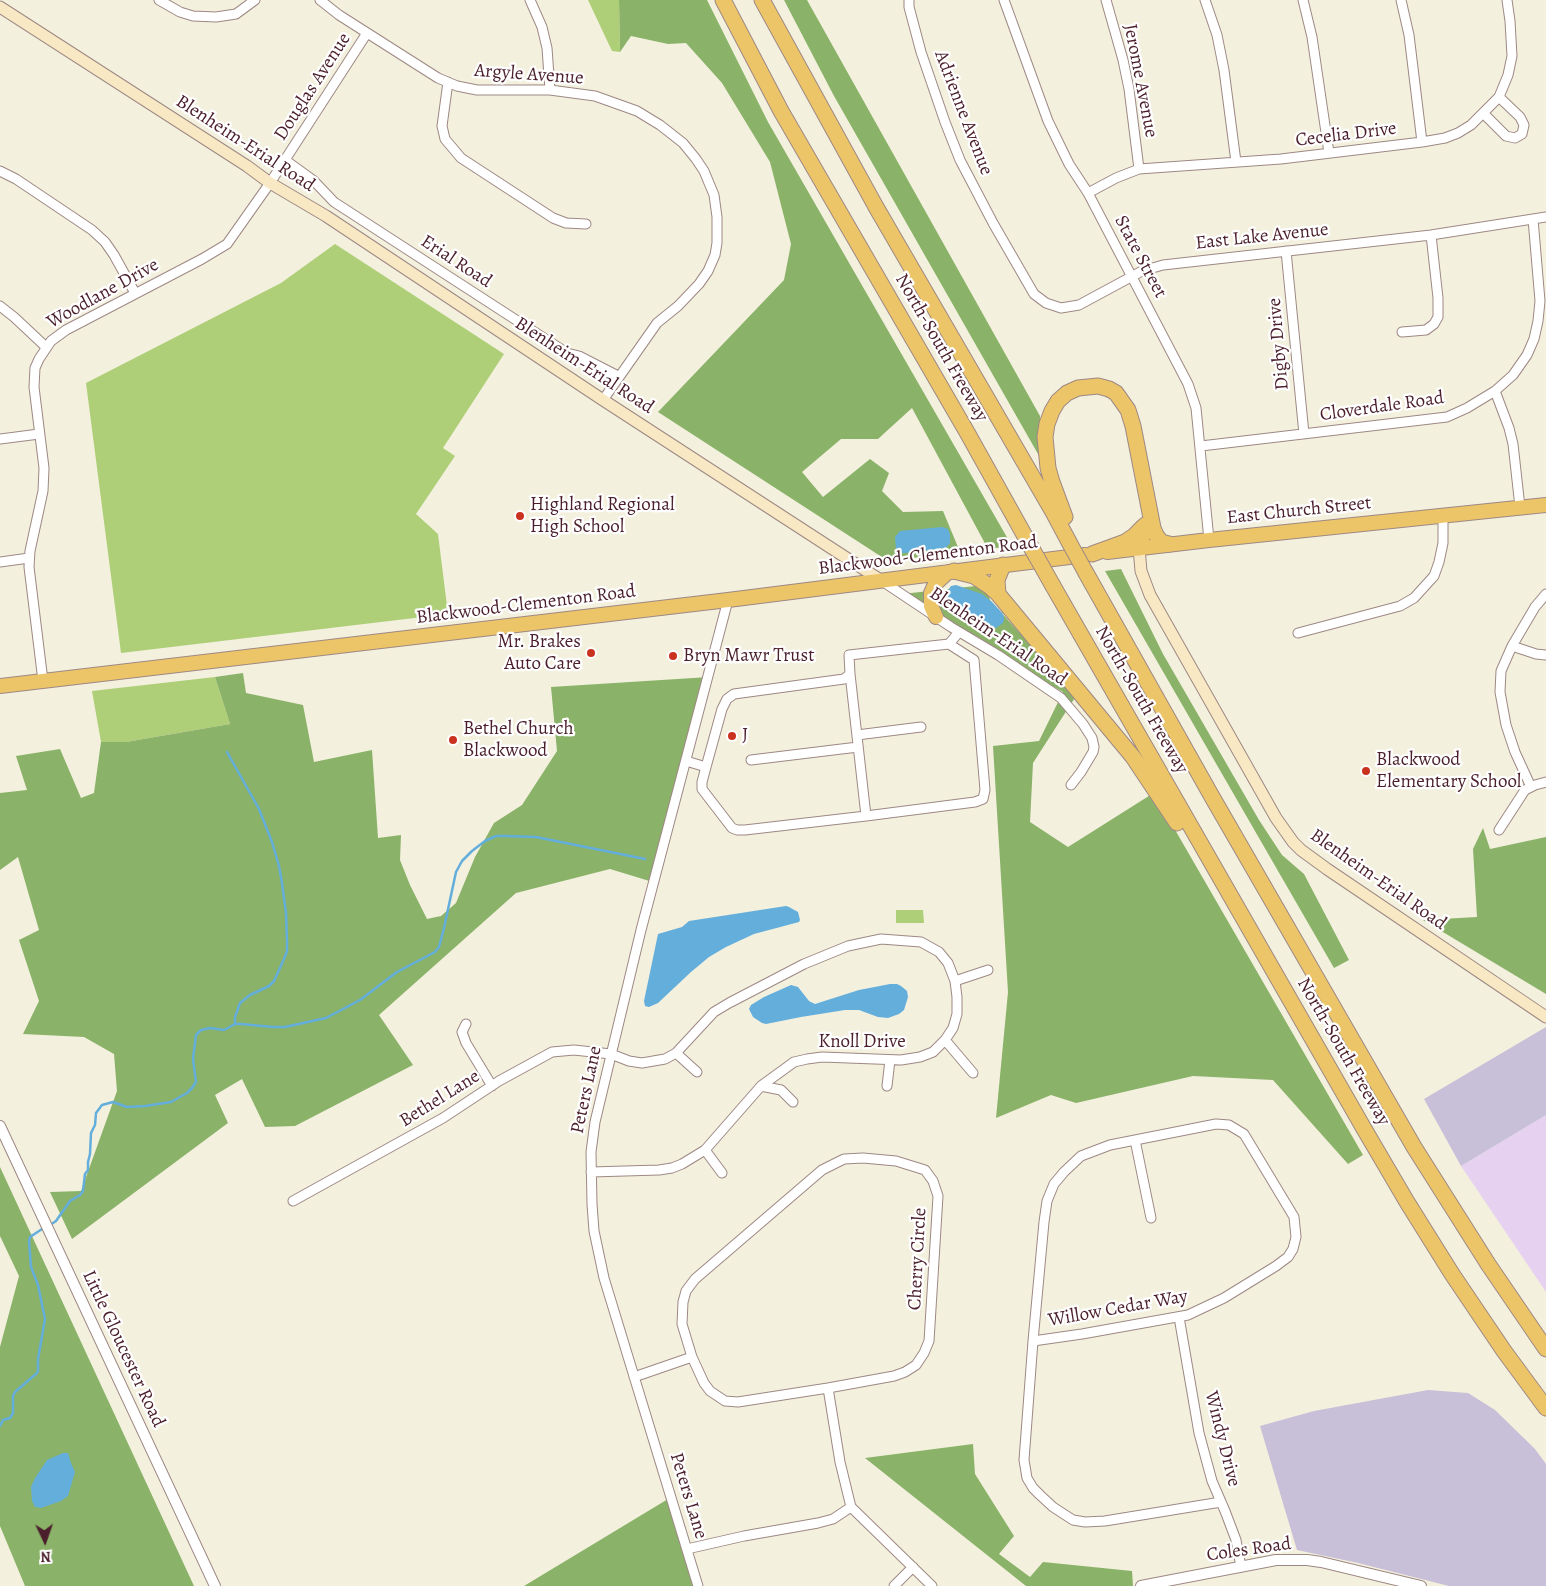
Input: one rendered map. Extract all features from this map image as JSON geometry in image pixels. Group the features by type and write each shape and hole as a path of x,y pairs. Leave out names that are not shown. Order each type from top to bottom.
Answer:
{"highway":[{"name":"North-South Freeway","path":"723,0 785,119 968,434 1363,1127 1457,1282 1546,1408"},
{"name":"North-South Freeway","path":"762,0 876,207 1053,512 1090,572 1096,590 1230,828 1414,1147 1488,1264 1546,1349"},
{"path":"1072,541 1052,482 1046,451 1045,437 1047,424 1058,401 1067,393 1088,386 1098,386 1109,389 1116,394 1128,410 1133,426 1148,508 1156,536 1161,542 1169,544"},
{"path":"1139,548 1148,508"},
{"path":"1092,554 1125,542 1144,526"},
{"path":"998,594 997,580 1002,566"},
{"path":"951,571 974,576 998,594 1133,757 1263,954"}],"main road":[{"name":"Blenheim-Erial Road","path":"0,8 247,166 270,183 326,216 603,400 882,581"},
{"name":"East Church Street","path":"1056,559 1169,544 1546,505"},
{"name":"Blenheim-Erial Road","path":"1139,548 1141,571 1150,595 1276,818 1293,842 1327,869 1546,1017"},
{"name":"Blackwood-Clementon Road","path":"0,686 728,600 1056,559"},
{"path":"936,617 931,606 931,593 935,584 951,571"}],"street":[{"path":"159,0 174,9 193,16 216,17 236,14 255,0"},
{"name":"Argyle Avenue","path":"320,0 339,15 438,78 477,90 550,90 596,96 637,111 660,124 683,143 696,159 704,171 714,195 717,217 717,242 708,272 678,306 657,323 603,400"},
{"path":"530,0 542,27 547,48 550,90"},
{"name":"Adrienne Avenue","path":"909,0 909,7 922,52 945,122 960,160 993,224 1014,258"},
{"name":"State Street","path":"1004,0 1048,121 1069,164 1088,193 1133,276 1188,384 1196,408 1209,540"},
{"name":"Jerome Avenue","path":"1106,0 1129,89 1140,169"},
{"path":"1205,0 1217,35 1224,70 1236,162"},
{"path":"1303,0 1312,37 1329,153"},
{"path":"1401,0 1409,34 1422,142"},
{"name":"Cecelia Drive","path":"1088,193 1116,178 1140,169 1281,159 1422,142 1445,138 1458,133 1484,114 1499,97 1508,75 1512,56 1507,0"},
{"name":"Douglas Avenue","path":"270,183 367,33"},
{"path":"448,82 442,126 446,139 461,158 553,218 566,223 586,224"},
{"path":"1484,114 1506,136 1515,138 1522,134 1524,125 1520,117 1499,97"},
{"name":"Erial Road","path":"285,160 314,181 334,202 542,337 567,353 580,356 618,376"},
{"path":"0,171 16,178 98,236 114,255 135,293"},
{"name":"Woodlane Drive","path":"43,681 29,567 29,558 43,491 44,468 34,387 35,368 38,359 50,341 66,330 227,244 270,183"},
{"name":"East Lake Avenue","path":"1014,258 1034,294 1046,303 1061,308 1079,305 1133,276 1163,265 1431,235 1546,217"},
{"name":"Cloverdale Road","path":"1200,446 1447,417 1467,408 1495,391 1514,375 1527,355 1534,339 1540,301 1534,219"},
{"path":"1402,332 1426,330 1434,324 1438,317 1438,298 1431,235"},
{"name":"Digby Drive","path":"1286,251 1304,434"},
{"path":"0,306 14,316 46,347"},
{"path":"1495,391 1513,444 1520,507"},
{"path":"0,439 39,434"},
{"path":"1298,633 1400,606 1414,598 1434,576 1439,562 1443,543 1443,515"},
{"path":"0,562 29,558"},
{"name":"Blenheim-Erial Road","path":"882,581 959,632 998,655 1061,698 1084,724 1092,738 1094,747 1081,772 1071,785"},
{"path":"1531,787 1515,752 1506,725 1500,692 1501,670 1512,646 1535,607 1546,594"},
{"name":"Peters Lane","path":"698,1586 604,1278 594,1231 591,1152 595,1122 641,930 728,600"},
{"path":"949,644 959,632"},
{"path":"866,816 849,655 949,644 974,660"},
{"path":"1512,646 1536,654 1546,655"},
{"path":"850,674 844,679 734,694 726,699 706,767 702,789 732,828 745,830 975,802 983,799 985,790 974,660 983,647"},
{"path":"857,735 921,728"},
{"path":"751,760 858,747"},
{"path":"686,761 706,767"},
{"path":"1499,830 1525,790 1546,782"},
{"name":"Knoll Drive","path":"591,1172 672,1168 696,1156 705,1150 762,1086 794,1062 822,1057 890,1060 920,1057 933,1052 945,1040 953,1028 957,997 955,981 948,963 939,952 921,942 881,939 848,946 804,964 714,1012 676,1053 665,1060 642,1063 629,1061 611,1054"},
{"path":"955,981 988,970"},
{"path":"466,1024 462,1032 466,1043 492,1086"},
{"path":"945,1040 973,1073"},
{"name":"Bethel Lane","path":"293,1202 443,1118 492,1086 552,1052 574,1050 611,1054"},
{"path":"676,1053 697,1072"},
{"path":"887,1086 890,1060"},
{"path":"762,1086 780,1090 793,1102"},
{"name":"Willow Cedar Way","path":"1033,1340 1082,1334 1188,1316 1224,1298 1288,1257 1294,1248 1296,1237 1294,1217 1244,1134 1229,1125 1216,1124 1110,1145 1082,1156 1054,1184 1047,1201 1044,1222 1033,1340 1024,1460 1027,1478 1030,1483 1053,1508 1072,1520 1085,1522 1105,1521 1221,1502"},
{"name":"Little Gloucester Road","path":"0,1126 215,1586"},
{"path":"1135,1140 1151,1218"},
{"path":"705,1150 722,1173"},
{"name":"Cherry Circle","path":"862,1158 896,1161 925,1170 933,1181 938,1196 929,1341 916,1364 905,1372 894,1376 738,1402 725,1401 710,1391 704,1383 692,1357 682,1324 683,1302 686,1291 695,1279 822,1170 844,1159 862,1158"},
{"name":"Windy Drive","path":"1180,1317 1199,1432 1212,1482 1236,1540 1242,1567"},
{"path":"634,1377 692,1357"},
{"path":"828,1388 840,1462 851,1506 932,1586"},
{"path":"687,1548 833,1519 851,1506"},
{"name":"Coles Road","path":"1141,1586 1276,1560 1321,1562 1421,1586"},
{"path":"894,1586 913,1567"}],"shaded area":[{"path":"1546,1027 1546,1115 1461,1166 1424,1099"},
{"path":"1546,1115 1546,1292 1461,1166"},
{"path":"1428,1390 1468,1393 1495,1410 1535,1449 1546,1464 1546,1586 1449,1586 1297,1550 1260,1426 1314,1411"}],"green space":[{"path":"588,0 619,0 620,52 612,51"},
{"path":"619,0 707,0 768,122 1012,546 988,549 912,408 878,439 841,439 802,472 823,497 870,459 889,473 882,491 903,512 943,511 960,552 888,561 658,412 784,280 791,244 770,162 722,83 686,43 668,44 631,36 620,52"},
{"path":"784,0 807,0 1040,416 1042,461 834,96"},
{"path":"335,244 504,354 443,448 455,456 416,514 438,534 448,614 121,653 86,383 281,283"},
{"path":"1121,569 1163,654 1259,820 1282,855 1304,874 1349,960 1334,968 1105,571"},
{"path":"985,585 990,600 1076,696 1033,763 1030,822 1068,847 1152,794 1152,790 1363,1155 1348,1164 1273,1080 1193,1076 1076,1103 1051,1095 996,1118 1008,992 993,746 1039,741 1063,692 998,655 902,594"},
{"path":"243,673 246,693 303,705 314,762 372,750 378,838 401,835 400,860 427,919 441,916 456,903 475,857 494,823 522,805 557,751 551,687 709,677 656,883 610,869 516,893 379,1015 413,1065 295,1126 265,1127 242,1079 215,1095 228,1123 72,1239 50,1192 81,1191 117,1091 114,1054 84,1037 23,1034 39,1001 19,940 39,930 18,857 0,870 0,793 27,790 16,756 60,749 81,798 94,793 101,742 126,742 230,724 215,677"},
{"path":"215,677 230,724 126,742 101,742 92,691"},
{"path":"1483,828 1490,849 1546,837 1546,994 1423,920 1477,917 1473,849"},
{"path":"896,910 923,910 924,923 896,923"},
{"path":"0,1167 194,1586 25,1586 0,1526 0,1347 19,1276 0,1236"},
{"path":"973,1444 975,1474 1014,1536 999,1554 1030,1577 1043,1562 1132,1571 1133,1586 1026,1586 865,1458"},
{"path":"673,1496 699,1586 524,1586"}],"water":[{"path":"942,527 948,529 950,534 950,543 946,548 905,553 896,550 895,537 900,531"},
{"path":"956,585 982,594 992,602 1003,614 1003,623 996,628 991,627 948,604 944,600 944,596 951,586"},
{"path":"786,906 798,912 799,922 754,934 726,947 709,957 658,1003 649,1007 645,1006 644,1001 658,934 682,927 689,921"},
{"path":"890,984 901,986 907,991 908,997 904,1010 888,1018 878,1017 859,1010 845,1010 766,1024 753,1017 749,1009 751,1005 764,997 791,985 798,987 809,1001 815,1004 859,990"},
{"path":"63,1453 68,1453 75,1472 68,1496 61,1501 41,1508 35,1507 32,1501 31,1487 35,1478 47,1460"}],"waterway":[{"path":"227,752 259,809 272,842 282,883 287,941 287,951 274,981 240,1003 235,1017 235,1024"},
{"path":"50,1225 56,1221 70,1201 83,1191 85,1174 88,1170 91,1133 95,1125 96,1113 102,1105 113,1102 127,1107 145,1106 171,1102 187,1093 196,1082 193,1059 196,1035 201,1030 210,1028 224,1030 235,1024 285,1027 326,1018 360,1000 397,972 435,952 439,947 444,928 456,872 462,861 485,841 496,836 536,837 645,859"},
{"path":"0,1426 3,1420 10,1418 13,1413 13,1396 15,1392 38,1371 38,1359 45,1319 38,1285 31,1267 29,1241 30,1237 45,1227"}],"place":[{"name":"Highland Regional High School","path":"520,516"},
{"name":"Mr. Brakes Auto Care","path":"591,653"},
{"name":"Bryn Mawr Trust","path":"673,656"},
{"name":"J","path":"732,736"},
{"name":"Bethel Church Blackwood","path":"453,740"},
{"name":"Blackwood Elementary School","path":"1366,771"}]}
